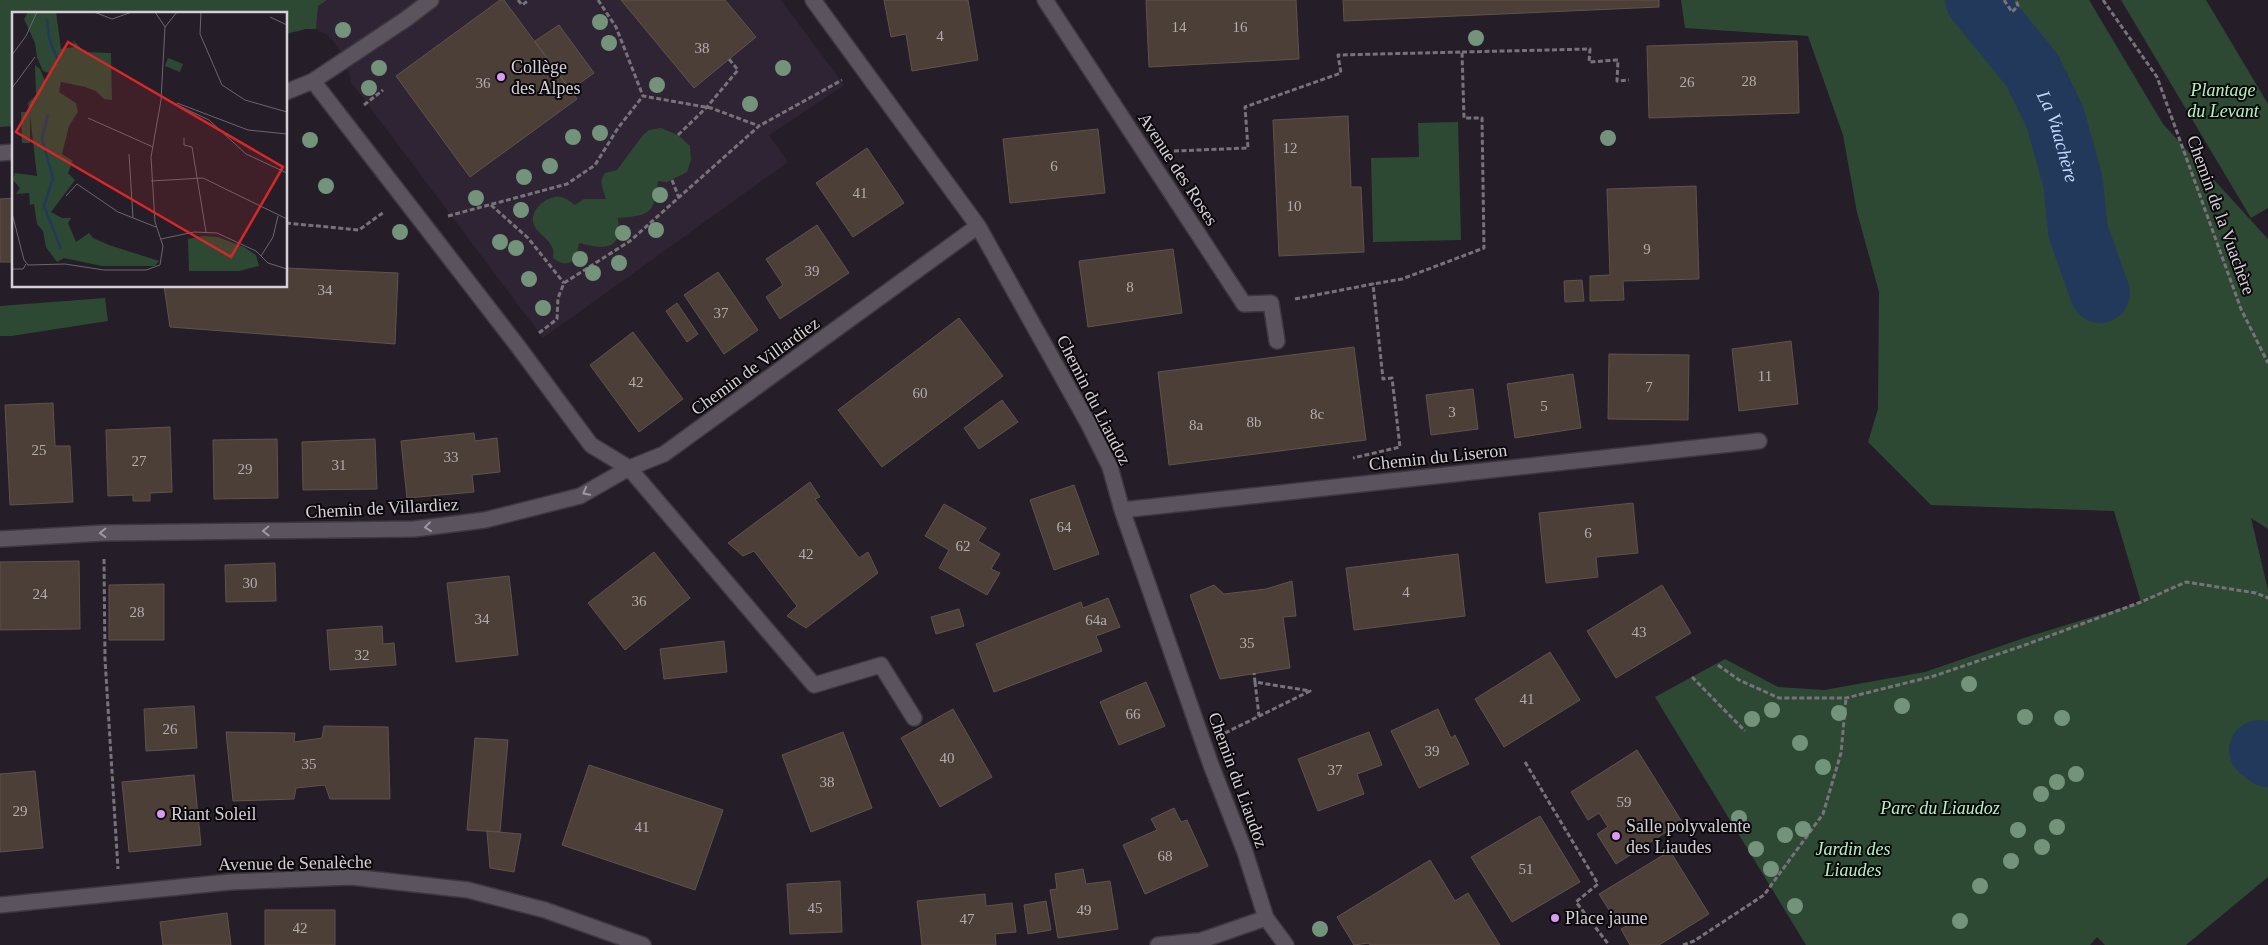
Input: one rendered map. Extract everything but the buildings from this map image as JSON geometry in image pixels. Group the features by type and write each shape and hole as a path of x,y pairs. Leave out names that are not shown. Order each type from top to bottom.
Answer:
{"street":[{"path":"288,91 313,81 406,19 431,0"},
{"name":"Chemin du Liaudoz","path":"813,0 978,226 1088,423 1110,467 1122,510 1211,765 1245,852 1266,918 1286,945"},
{"name":"Avenue des Roses","path":"1045,0 1244,304 1271,303"},
{"path":"313,81 506,329 591,445 629,468 814,685 881,666 914,718"},
{"name":"Chemin de Villardiez","path":"0,539 104,533 414,529 486,520 580,496 629,468 664,454 978,226"},
{"path":"1271,303 1277,341"},
{"name":"Chemin du Liseron","path":"1122,510 1758,441"},
{"name":"Avenue de Senalèche","path":"0,905 230,882 352,877 468,890 545,910 643,945"},
{"path":"1158,945 1195,942 1266,918"}],"path":[{"path":"518,0 522,5 529,0"},
{"path":"598,0 616,27 643,96"},
{"path":"2004,0 2012,12 2018,6 2016,0"},
{"name":"Chemin de la Vuachère","path":"2103,0 2157,77 2241,309 2268,363"},
{"path":"1151,162 1168,152 1248,148 1245,107 1341,73 1338,54 1590,49 1589,62 1618,60 1617,81 1629,80"},
{"path":"1271,303 1402,280 1484,248 1482,118 1464,118 1462,52"},
{"path":"678,135 707,107 738,70 729,59"},
{"path":"535,336 557,319 558,298 564,283 630,241 759,126 862,68"},
{"path":"358,109 383,90"},
{"path":"643,96 707,107 759,126"},
{"path":"444,216 567,184 595,166 618,128 643,96"},
{"path":"672,180 679,198"},
{"path":"490,205 528,238 564,283"},
{"path":"288,222 359,230 391,207"},
{"path":"1337,487 1336,461 1400,447 1392,378 1383,378 1373,284"},
{"path":"104,533 106,659 118,873"},
{"path":"1718,665 1739,680 1779,698 1846,698 1934,676 1970,664 2141,602 2186,582 2256,593 2268,598"},
{"path":"1254,673 1258,716"},
{"path":"1692,677 1745,731"},
{"path":"1220,735 1310,691 1255,682"},
{"path":"1683,945 1694,941 1764,895 1823,814 1841,753 1846,698"},
{"path":"1526,762 1598,884 1576,902 1610,945"}],"shaded area":[{"path":"325,0 781,0 844,85 769,135 788,162 543,338 351,82 347,65 339,49 329,36 316,29 318,4"}],"green space":[{"path":"0,0 327,0 318,6 316,29 306,29 288,34 288,12 12,12 12,126 0,127"},
{"path":"1681,0 2089,0 2163,124 2268,239 2268,529 2251,518 2268,590 2268,877 2186,945 2105,945 2097,937 2090,945 1806,945 1655,697 1725,659 1778,687 1824,690 1925,672 2024,638 2141,602 2114,511 1931,505 1868,442 1878,409 1879,292 1857,212 1843,135 1808,36 1685,28"},
{"name":"Plantage du Levant","path":"2121,0 2206,0 2268,104 2268,208 2251,218"},
{"path":"1458,122 1461,240 1373,242 1371,158 1419,157 1418,123"},
{"path":"661,128 678,135 690,146 691,160 687,172 667,182 658,181 655,200 649,211 638,216 618,218 619,233 616,241 612,244 602,247 579,243 576,259 573,261 565,263 553,258 553,248 537,230 533,222 533,217 538,207 546,200 556,197 565,198 575,205 584,199 606,199 601,183 605,173 617,170 643,135 649,130"},
{"path":"105,298 108,321 11,336 0,336 0,306"}],"waterway":[{"name":"La Vuachère","path":"1975,0 2032,70 2055,117 2073,182 2078,231 2100,293"},
{"name":"La Vuachère","path":"2259,750 2268,757"}],"place":[{"name":"Collège des Alpes","path":"501,77"},
{"name":"Riant Soleil","path":"161,814"},
{"name":"Salle polyvalente des Liaudes","path":"1616,836"},
{"name":"Place jaune","path":"1555,918"}],"park label":[{"name":"Parc du Liaudoz","path":"1940,808"},
{"name":"Jardin des Liaudes","path":"1853,860"}]}
